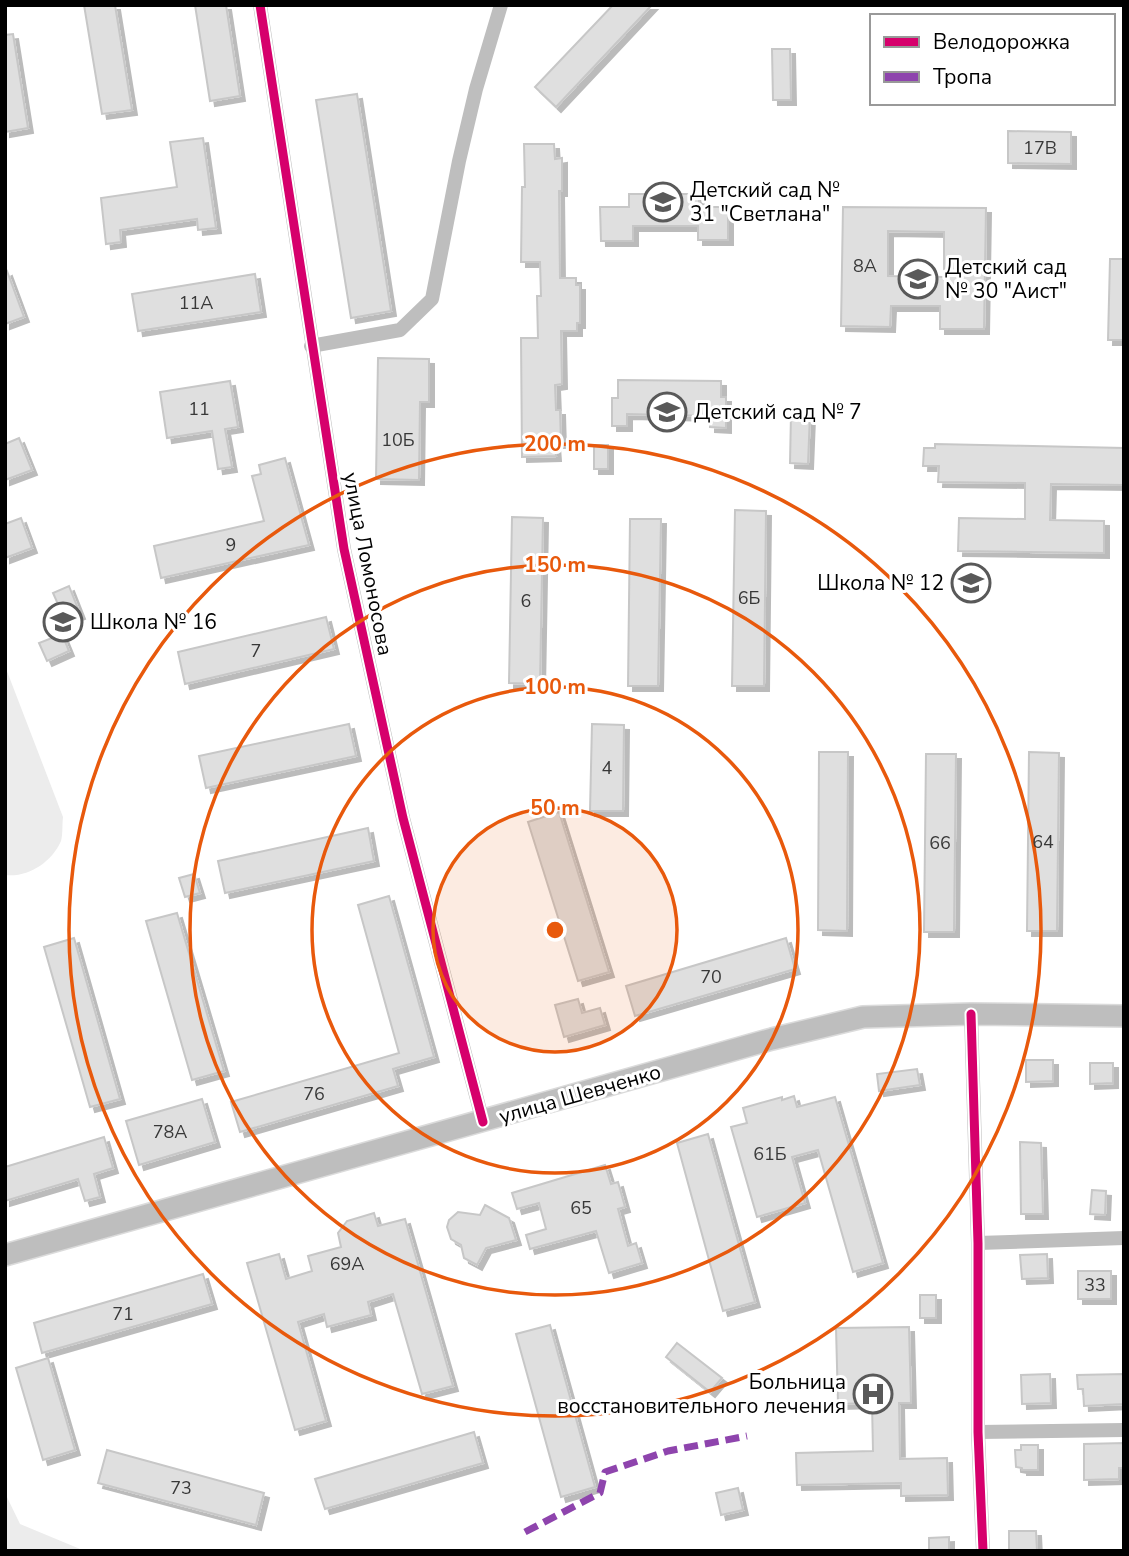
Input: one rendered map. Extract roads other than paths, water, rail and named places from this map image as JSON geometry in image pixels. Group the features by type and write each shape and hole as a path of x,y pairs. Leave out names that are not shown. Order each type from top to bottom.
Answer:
{"main road":[{"name":"улица Шевченко","path":"5,1255 772,1039 863,1017 971,1014 1124,1016"}],"street":[{"name":"улица Ломоносова","path":"260,5 344,549 397,791 483,1122"},
{"path":"311,346 400,330 432,299 459,161 500,5"},
{"path":"971,1014 978,1243 978,1432 984,1551"},
{"path":"978,1243 1124,1238"},
{"path":"978,1432 1124,1430"}],"place":[{"name":"Детский сад № 31 \"Светлана\"","path":"663,202"},
{"name":"Детский сад № 30 \"Аист\"","path":"918,279"},
{"name":"Детский сад № 7","path":"667,412"},
{"name":"Школа № 12","path":"971,583"},
{"name":"Школа № 16","path":"63,622"},
{"name":"Больница восстановительного лечения","path":"873,1394"}]}
